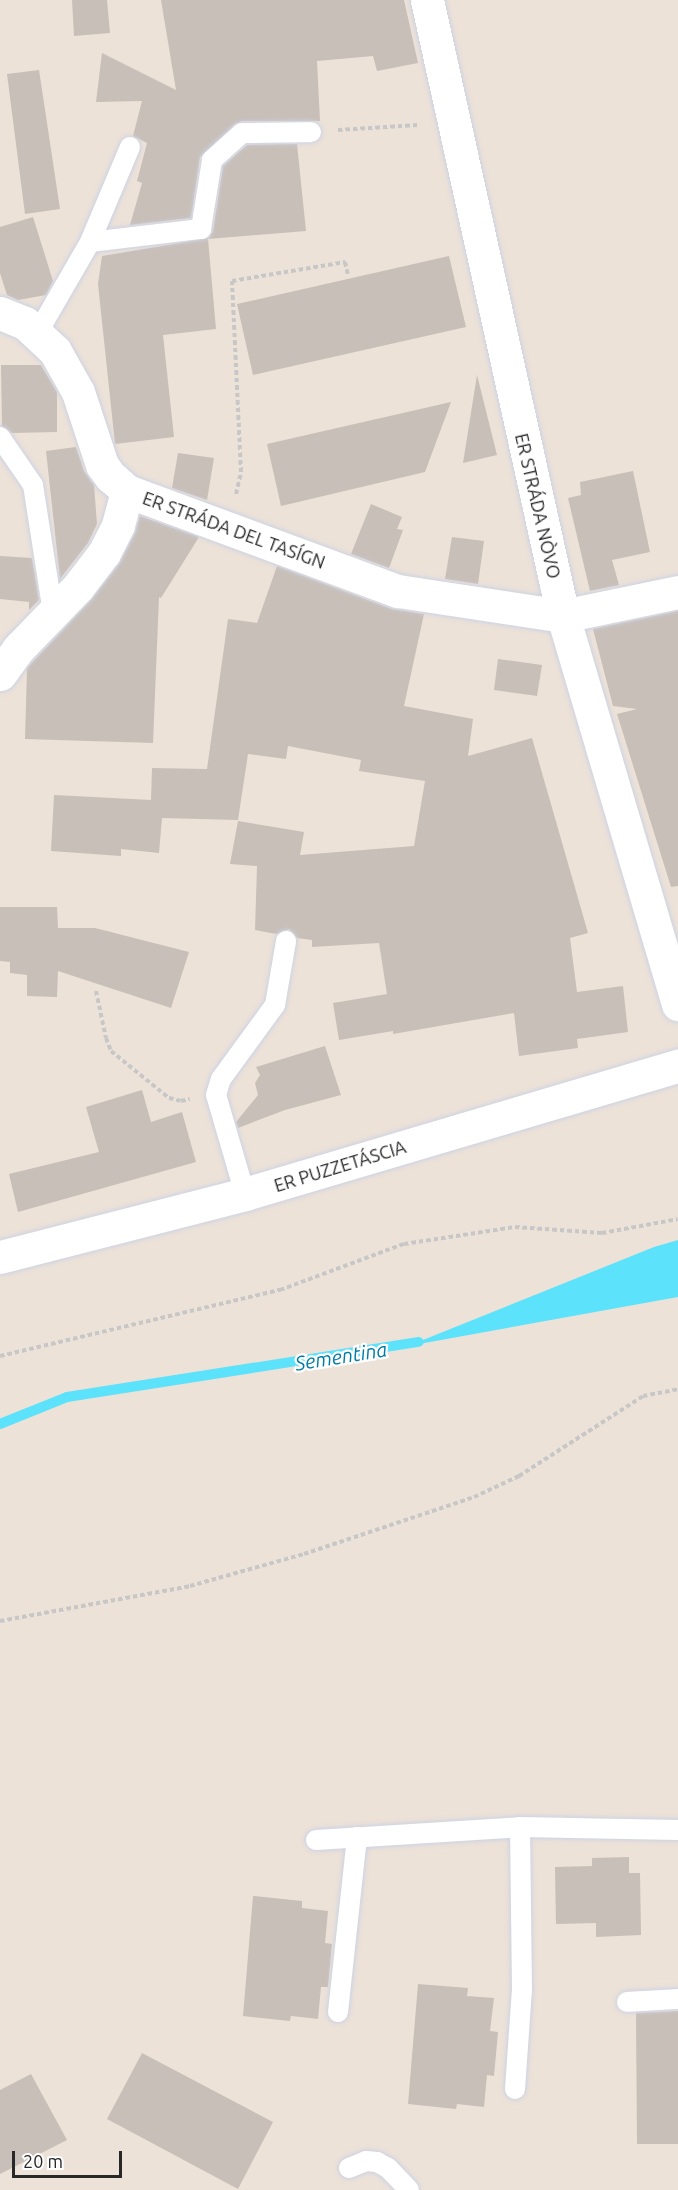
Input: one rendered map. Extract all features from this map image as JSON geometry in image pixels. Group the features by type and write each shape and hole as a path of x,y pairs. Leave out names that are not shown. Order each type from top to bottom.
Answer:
{"street":[{"name":"ER STRÁDA NÒVO","path":"427,0 563,616 665,914 678,1004"},
{"name":"ER STRÁDA DEL TASÍGN","path":"0,313 25,323 38,332 55,351 68,372 102,465 110,476 127,491 398,591 563,616"},
{"path":"0,674 18,649 78,587 104,553 118,525 127,491"},
{"path":"563,616 678,592"},
{"name":"ER PUZZETÁSCIA","path":"0,1257 245,1194 678,1066"}],"lane":[{"path":"90,242 201,230 212,160 242,133 311,132"},
{"path":"38,332 90,242 130,147"},
{"path":"0,437 33,485 53,614"},
{"path":"245,1194 216,1095 221,1079 275,1005 286,941"},
{"path":"514,2089 522,1990 520,1827"},
{"path":"316,1840 520,1827 678,1830"},
{"path":"338,2012 357,1837"},
{"path":"627,2002 678,1999"},
{"path":"349,2168 366,2161 377,2162 388,2168 409,2190"}],"path":[{"path":"311,132 453,122"},
{"path":"230,529 240,472 232,280 345,262 348,275"},
{"path":"96,991 108,1046 118,1058 175,1100 216,1095"},
{"path":"0,1356 280,1290 404,1244 515,1227 602,1233 678,1218"},
{"path":"0,1621 190,1586 304,1554 474,1497 519,1476 643,1396 678,1389"}],"water":[{"path":"678,1240 678,1297 408,1346 654,1247"}],"building":[{"path":"72,0 107,0 110,33 74,36"},
{"path":"161,0 404,0 418,63 377,71 373,56 317,61 320,121 242,121 235,124 200,157 191,218 130,225 142,183 137,181 147,143 133,136 142,101 96,102 102,53 176,90"},
{"path":"39,70 60,209 25,214 7,74"},
{"path":"297,144 306,231 208,239 216,329 163,335 174,437 115,444 98,284 102,256 209,238 213,231 223,166 247,145"},
{"path":"33,217 53,281 46,295 18,300 7,295 0,273 0,227"},
{"path":"449,256 466,327 253,375 237,304"},
{"path":"1,365 41,365 57,392 57,432 12,433 2,426"},
{"path":"477,375 497,455 463,463"},
{"path":"451,402 425,472 281,506 267,444"},
{"path":"76,447 84,471 94,485 97,524 88,543 60,579 46,451"},
{"path":"178,453 214,458 207,500 172,488"},
{"path":"633,471 650,552 612,560 619,585 590,591 568,498 581,495 580,482"},
{"path":"371,504 402,517 397,529 403,530 389,568 351,554"},
{"path":"140,516 199,537 161,598 159,597 153,743 25,739 27,668 91,600 119,564 135,533"},
{"path":"452,537 484,541 478,584 445,579"},
{"path":"0,556 32,558 39,600 29,610 29,602 0,599"},
{"path":"277,566 392,609 424,614 404,706 473,719 468,756 532,738 588,933 570,938 577,992 623,986 628,1032 577,1039 578,1048 519,1056 514,1013 393,1034 393,1031 339,1040 333,1003 387,994 379,943 312,947 312,940 297,938 289,929 276,934 255,930 257,866 230,864 238,821 304,832 300,855 414,846 425,781 359,771 361,760 288,746 286,759 248,754 238,820 162,818 159,853 121,849 121,856 51,851 54,795 151,800 152,768 207,769 228,619 257,623"},
{"path":"678,611 678,886 671,887 617,714 637,709 613,706 593,629"},
{"path":"498,659 542,665 537,696 494,690"},
{"path":"0,907 57,907 58,928 95,928 189,952 171,1008 58,971 57,997 27,996 27,975 10,973 10,962 0,961"},
{"path":"325,1046 341,1095 285,1110 238,1128 236,1122 258,1095 255,1083 260,1075 256,1067"},
{"path":"142,1090 151,1122 182,1112 196,1162 18,1212 9,1174 99,1152 86,1107"},
{"path":"629,1857 629,1873 640,1873 641,1935 596,1937 596,1923 556,1924 555,1867 592,1866 592,1858"},
{"path":"253,1896 302,1901 302,1908 328,1911 325,1943 332,1944 328,1987 321,1987 318,2019 291,2016 290,2021 243,2016"},
{"path":"418,1984 468,1988 467,1996 494,1998 490,2031 498,2032 494,2076 487,2075 484,2107 457,2104 456,2109 408,2104"},
{"path":"678,2011 678,2144 637,2144 636,2013"},
{"path":"142,2053 273,2122 238,2189 107,2119"},
{"path":"31,2074 67,2140 0,2174 0,2090"}],"waterway":[{"name":"Sementina","path":"0,1424 67,1397 419,1342"}]}
